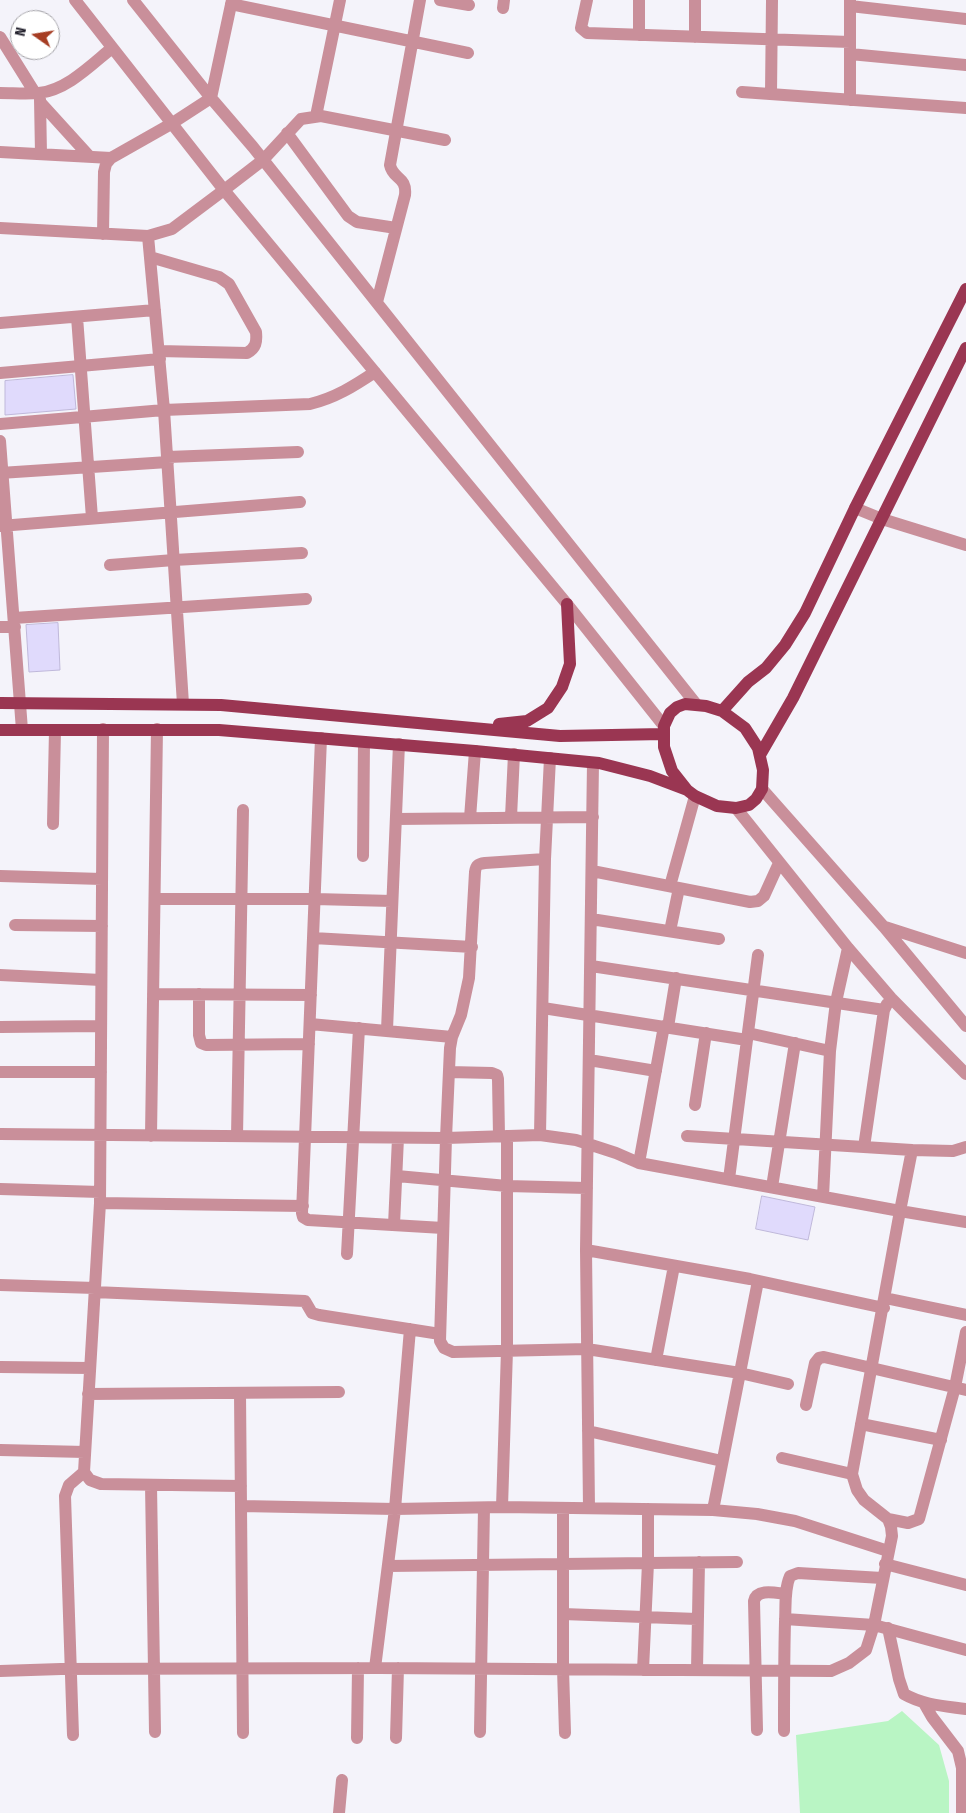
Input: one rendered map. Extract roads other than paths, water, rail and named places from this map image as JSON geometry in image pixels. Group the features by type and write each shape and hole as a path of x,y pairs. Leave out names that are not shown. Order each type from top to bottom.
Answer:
{"main road":[{"path":"722,711 748,682 766,668 785,644 804,614 855,508 966,289"},
{"path":"760,756 793,698 966,348"},
{"path":"469,727 526,722 548,708 562,687 570,664 567,604"},
{"path":"0,703 221,705 560,736 664,730"},
{"path":"0,730 219,730 514,754 593,763 650,776 717,806 736,808 749,805 756,799 762,789 763,770 758,748 745,728 722,711 696,704 685,704 670,712 664,730 664,747 672,771 691,793"}],"street":[{"path":"75,0 224,190 567,604 664,730"},
{"path":"133,0 377,302 696,704"},
{"path":"316,116 340,0"},
{"path":"377,302 406,187 403,181 391,170 390,165 420,0"},
{"path":"440,0 469,5"},
{"path":"587,0 581,24 583,31 587,33 772,40 850,48 966,65"},
{"path":"638,35 639,0"},
{"path":"695,0 695,37"},
{"path":"771,94 772,0"},
{"path":"102,234 104,172 106,164 112,158 171,124 211,98 231,2 335,26 468,53"},
{"path":"850,100 850,3 966,19"},
{"path":"0,38 39,96 90,157"},
{"path":"0,93 39,96 74,79 112,48"},
{"path":"742,92 966,108"},
{"path":"39,96 41,154"},
{"path":"0,228 148,236 172,229 263,160 301,119 316,116 445,140"},
{"path":"287,133 348,216 357,222 396,228"},
{"path":"0,152 112,158"},
{"path":"148,236 160,355 172,512 183,704"},
{"path":"0,374 81,367 160,355 247,353 253,349 257,341 256,332 229,284 219,277 150,257"},
{"path":"0,323 155,310"},
{"path":"77,316 92,518"},
{"path":"0,424 164,410 310,404 327,400 344,392 375,372"},
{"path":"0,441 5,572 15,623 22,730"},
{"path":"1,473 168,459 298,452"},
{"path":"3,525 300,502"},
{"path":"855,508 882,519 966,545"},
{"path":"110,565 302,553"},
{"path":"0,627 15,623 177,608 306,599"},
{"path":"151,1136 157,729"},
{"path":"53,824 56,730"},
{"path":"103,730 100,1198 84,1472 90,1480 101,1484 241,1486"},
{"path":"321,738 304,1217 308,1220 443,1228"},
{"path":"363,856 364,742"},
{"path":"386,1030 399,744"},
{"path":"470,818 474,751"},
{"path":"511,818 514,754"},
{"path":"540,1135 550,758"},
{"path":"590,1508 586,1250 593,763"},
{"path":"762,789 884,927 966,1026"},
{"path":"670,931 674,887 691,793"},
{"path":"736,808 848,948 891,998 966,1074"},
{"path":"237,1136 243,810"},
{"path":"396,819 592,816"},
{"path":"546,859 485,863 479,864 476,867 469,978 461,1015 452,1037 449,1072 440,1341 444,1348 452,1352 587,1349 740,1373 788,1384"},
{"path":"592,871 750,902 758,901 764,896 779,863"},
{"path":"0,876 102,879"},
{"path":"155,899 392,901"},
{"path":"591,919 719,939"},
{"path":"15,925 102,926"},
{"path":"884,927 966,953"},
{"path":"313,938 472,948"},
{"path":"823,1196 830,1050 836,1002 848,948"},
{"path":"728,1180 758,955"},
{"path":"591,966 884,1010"},
{"path":"0,975 101,980"},
{"path":"639,1163 676,978"},
{"path":"153,994 311,995"},
{"path":"199,994 199,1035 201,1043 206,1045 309,1044"},
{"path":"864,1147 884,1010 891,998"},
{"path":"543,1008 706,1033 748,1036 796,1043 830,1050"},
{"path":"310,1024 452,1037"},
{"path":"0,1027 101,1026"},
{"path":"347,1254 358,1028"},
{"path":"695,1104 706,1033"},
{"path":"772,1187 796,1043"},
{"path":"590,1060 656,1071"},
{"path":"0,1072 101,1072"},
{"path":"449,1072 492,1073 497,1075 498,1079 507,1186 507,1350 502,1507"},
{"path":"0,1134 398,1138 540,1135 570,1138 616,1153 639,1163 966,1222"},
{"path":"687,1136 912,1150 953,1151 966,1146"},
{"path":"394,1225 398,1138"},
{"path":"912,1150 852,1474 857,1490 864,1500 888,1519 908,1523 919,1519 941,1440 960,1388 966,1332"},
{"path":"397,1176 507,1186 587,1188"},
{"path":"0,1189 100,1198 303,1206"},
{"path":"586,1250 884,1303 966,1315"},
{"path":"656,1360 674,1266"},
{"path":"713,1510 758,1281"},
{"path":"0,1285 305,1301 312,1313 319,1316 440,1334"},
{"path":"375,1668 395,1509 410,1329"},
{"path":"806,1405 815,1363 819,1358 824,1357 960,1388"},
{"path":"0,1367 90,1368"},
{"path":"240,1392 244,1734"},
{"path":"88,1394 339,1392"},
{"path":"861,1424 941,1440"},
{"path":"588,1430 722,1461"},
{"path":"0,1450 85,1452"},
{"path":"782,1458 852,1474"},
{"path":"73,1735 65,1496 69,1485 84,1472"},
{"path":"151,1485 154,1732"},
{"path":"241,1506 395,1509 590,1508 713,1510 757,1514 795,1521 966,1585"},
{"path":"480,1732 484,1508"},
{"path":"563,1508 565,1733"},
{"path":"643,1670 648,1563 648,1509"},
{"path":"0,1671 71,1669 481,1668 831,1671 849,1664 866,1650 874,1625 892,1536 888,1519"},
{"path":"697,1670 698,1562"},
{"path":"388,1566 737,1562"},
{"path":"784,1731 783,1671 785,1619 787,1584 790,1576 798,1573 882,1578"},
{"path":"757,1730 755,1596 759,1593 786,1594"},
{"path":"563,1614 697,1618"},
{"path":"785,1619 874,1625 966,1650"},
{"path":"888,1628 898,1679 904,1694 924,1703 966,1709"},
{"path":"357,1738 358,1668"},
{"path":"396,1738 398,1668"},
{"path":"924,1703 932,1718 958,1751 962,1768 963,1807"},
{"path":"339,1813 342,1780"}]}
